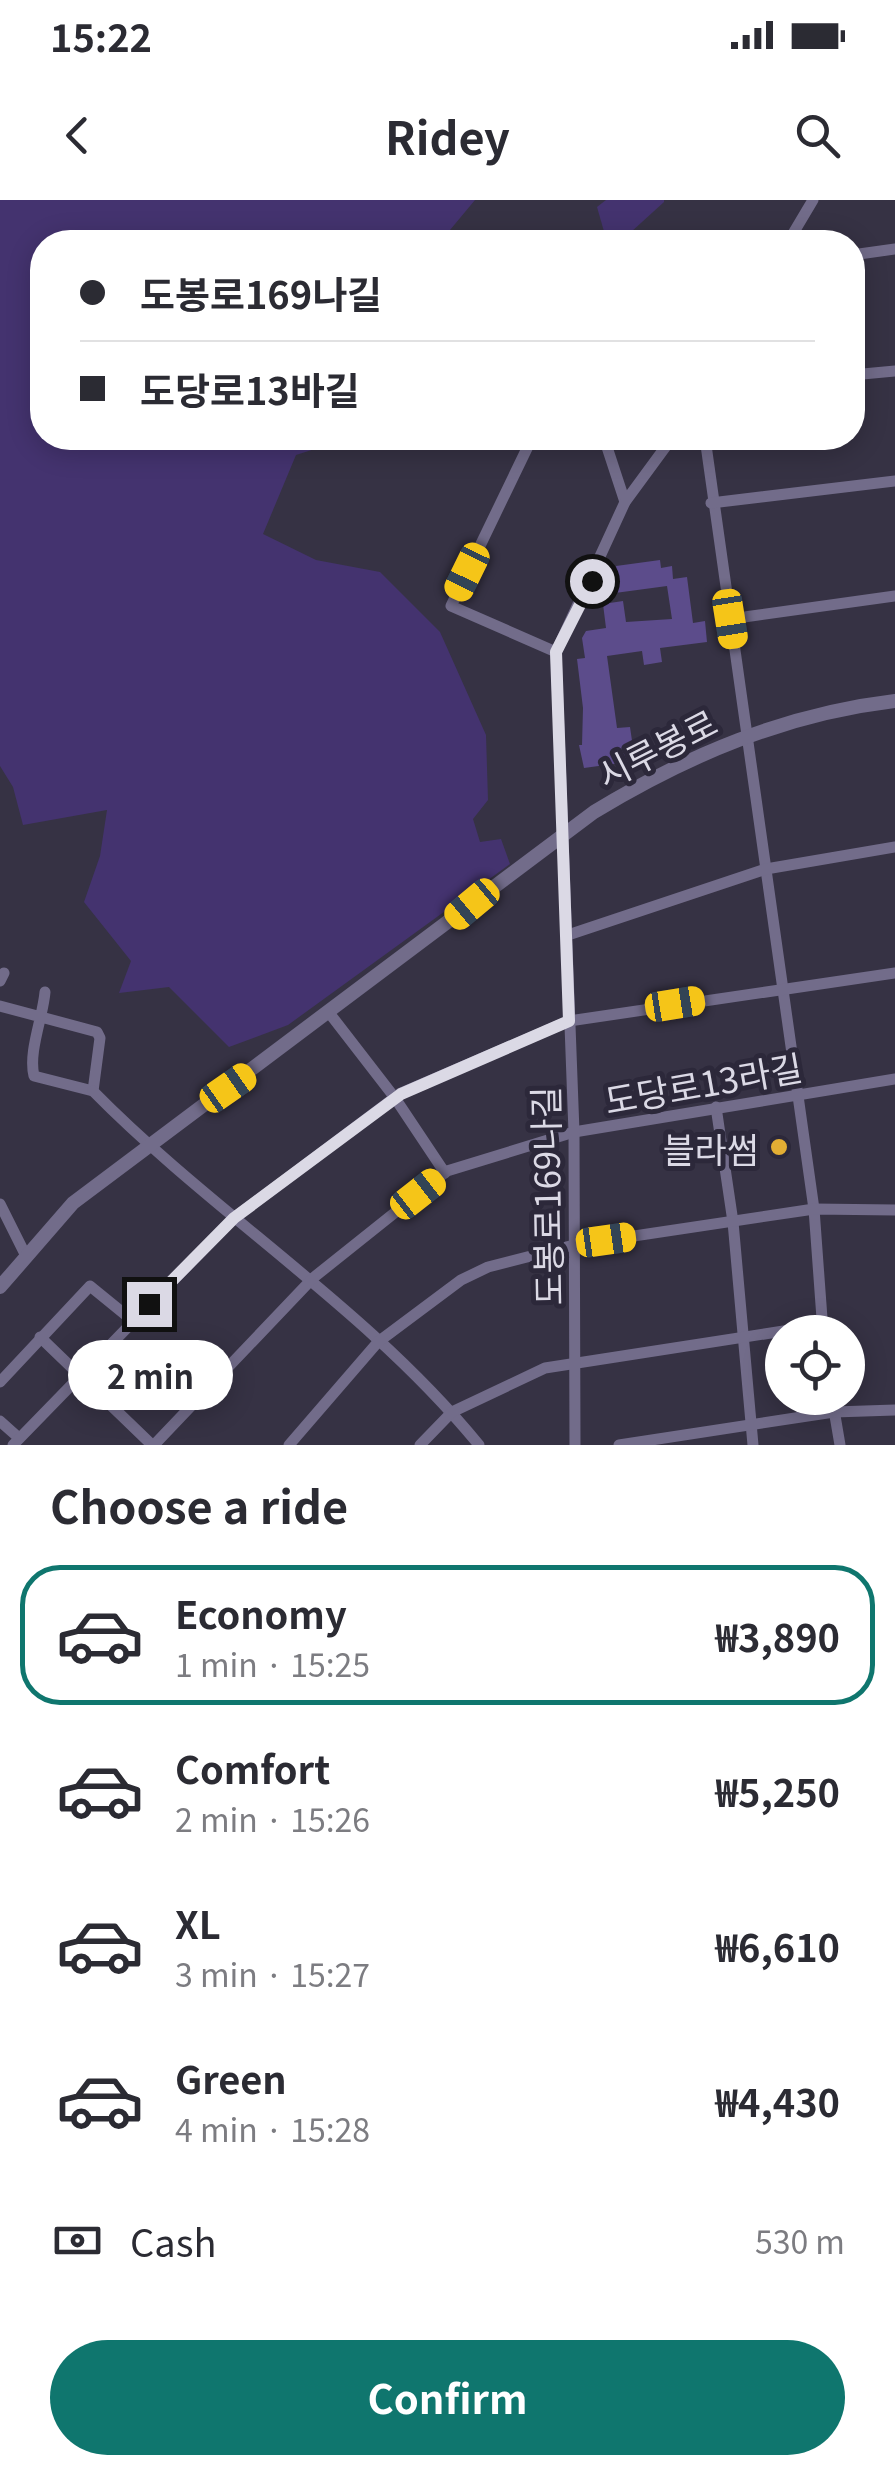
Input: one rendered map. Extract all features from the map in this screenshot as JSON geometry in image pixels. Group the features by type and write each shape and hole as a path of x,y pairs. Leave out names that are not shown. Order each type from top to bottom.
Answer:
{"street":[{"path":"795,230 813,200"},
{"path":"865,252 895,249"},
{"path":"865,374 895,371"},
{"path":"526,450 451,606 556,652"},
{"path":"608,450 625,502"},
{"name":"도봉로169나길","path":"574,1445 574,1132 556,652 625,502 663,450"},
{"path":"706,450 794,1093 814,1209 821,1315"},
{"path":"711,503 895,481"},
{"path":"730,619 895,596"},
{"name":"시루봉로","path":"0,1287 72,1204 330,1014 565,831 654,775 748,735 895,701"},
{"path":"568,935 766,869 895,847"},
{"path":"0,1421 16,1442 234,1218 395,1098 569,1021 895,973"},
{"path":"45,992 34,1076 92,1091 148,1146 378,1342 452,1412 479,1445"},
{"path":"0,1006 97,1032 100,1038 92,1091"},
{"path":"330,1014 395,1098 445,1173"},
{"name":"도당로13라길","path":"153,1445 310,1282 445,1173 574,1132 895,1079"},
{"path":"716,1107 733,1222 753,1445"},
{"path":"0,1204 26,1256"},
{"path":"289,1445 378,1342 460,1280 528,1254 574,1245 814,1209 895,1210"},
{"path":"0,1382 90,1286 133,1322"},
{"path":"420,1445 452,1412 546,1368 765,1334"},
{"path":"40,1337 153,1445"},
{"path":"865,1411 895,1410"},
{"path":"619,1445 706,1438 750,1425 815,1415"},
{"path":"835,1415 840,1445"}],"shaded area":[{"path":"0,200 475,200 450,230 30,230 30,450 312,450 296,455 263,534 316,560 380,572 440,632 486,735 488,800 473,819 480,842 501,839 510,864 288,1025 229,1047 169,987 119,993 131,961 84,902 100,856 107,810 23,825 13,787 0,766"},
{"path":"606,200 664,200 633,230 604,230 597,207"}],"building":[{"path":"660,560 661,568 672,566 673,579 687,577 693,623 705,621 707,642 660,648 662,662 644,665 642,651 607,656 617,728 630,727 635,761 584,768 579,745 583,708 577,659 585,658 582,638 586,631 606,628 603,604 623,601 626,622 672,619 667,586 615,593 612,574 617,573 616,566"}],"place":[{"name":"블라썸","path":"779,1147"}],"route":[{"path":"149,1304 198,1250 234,1218 401,1094 569,1021 556,652 592,581"}]}
